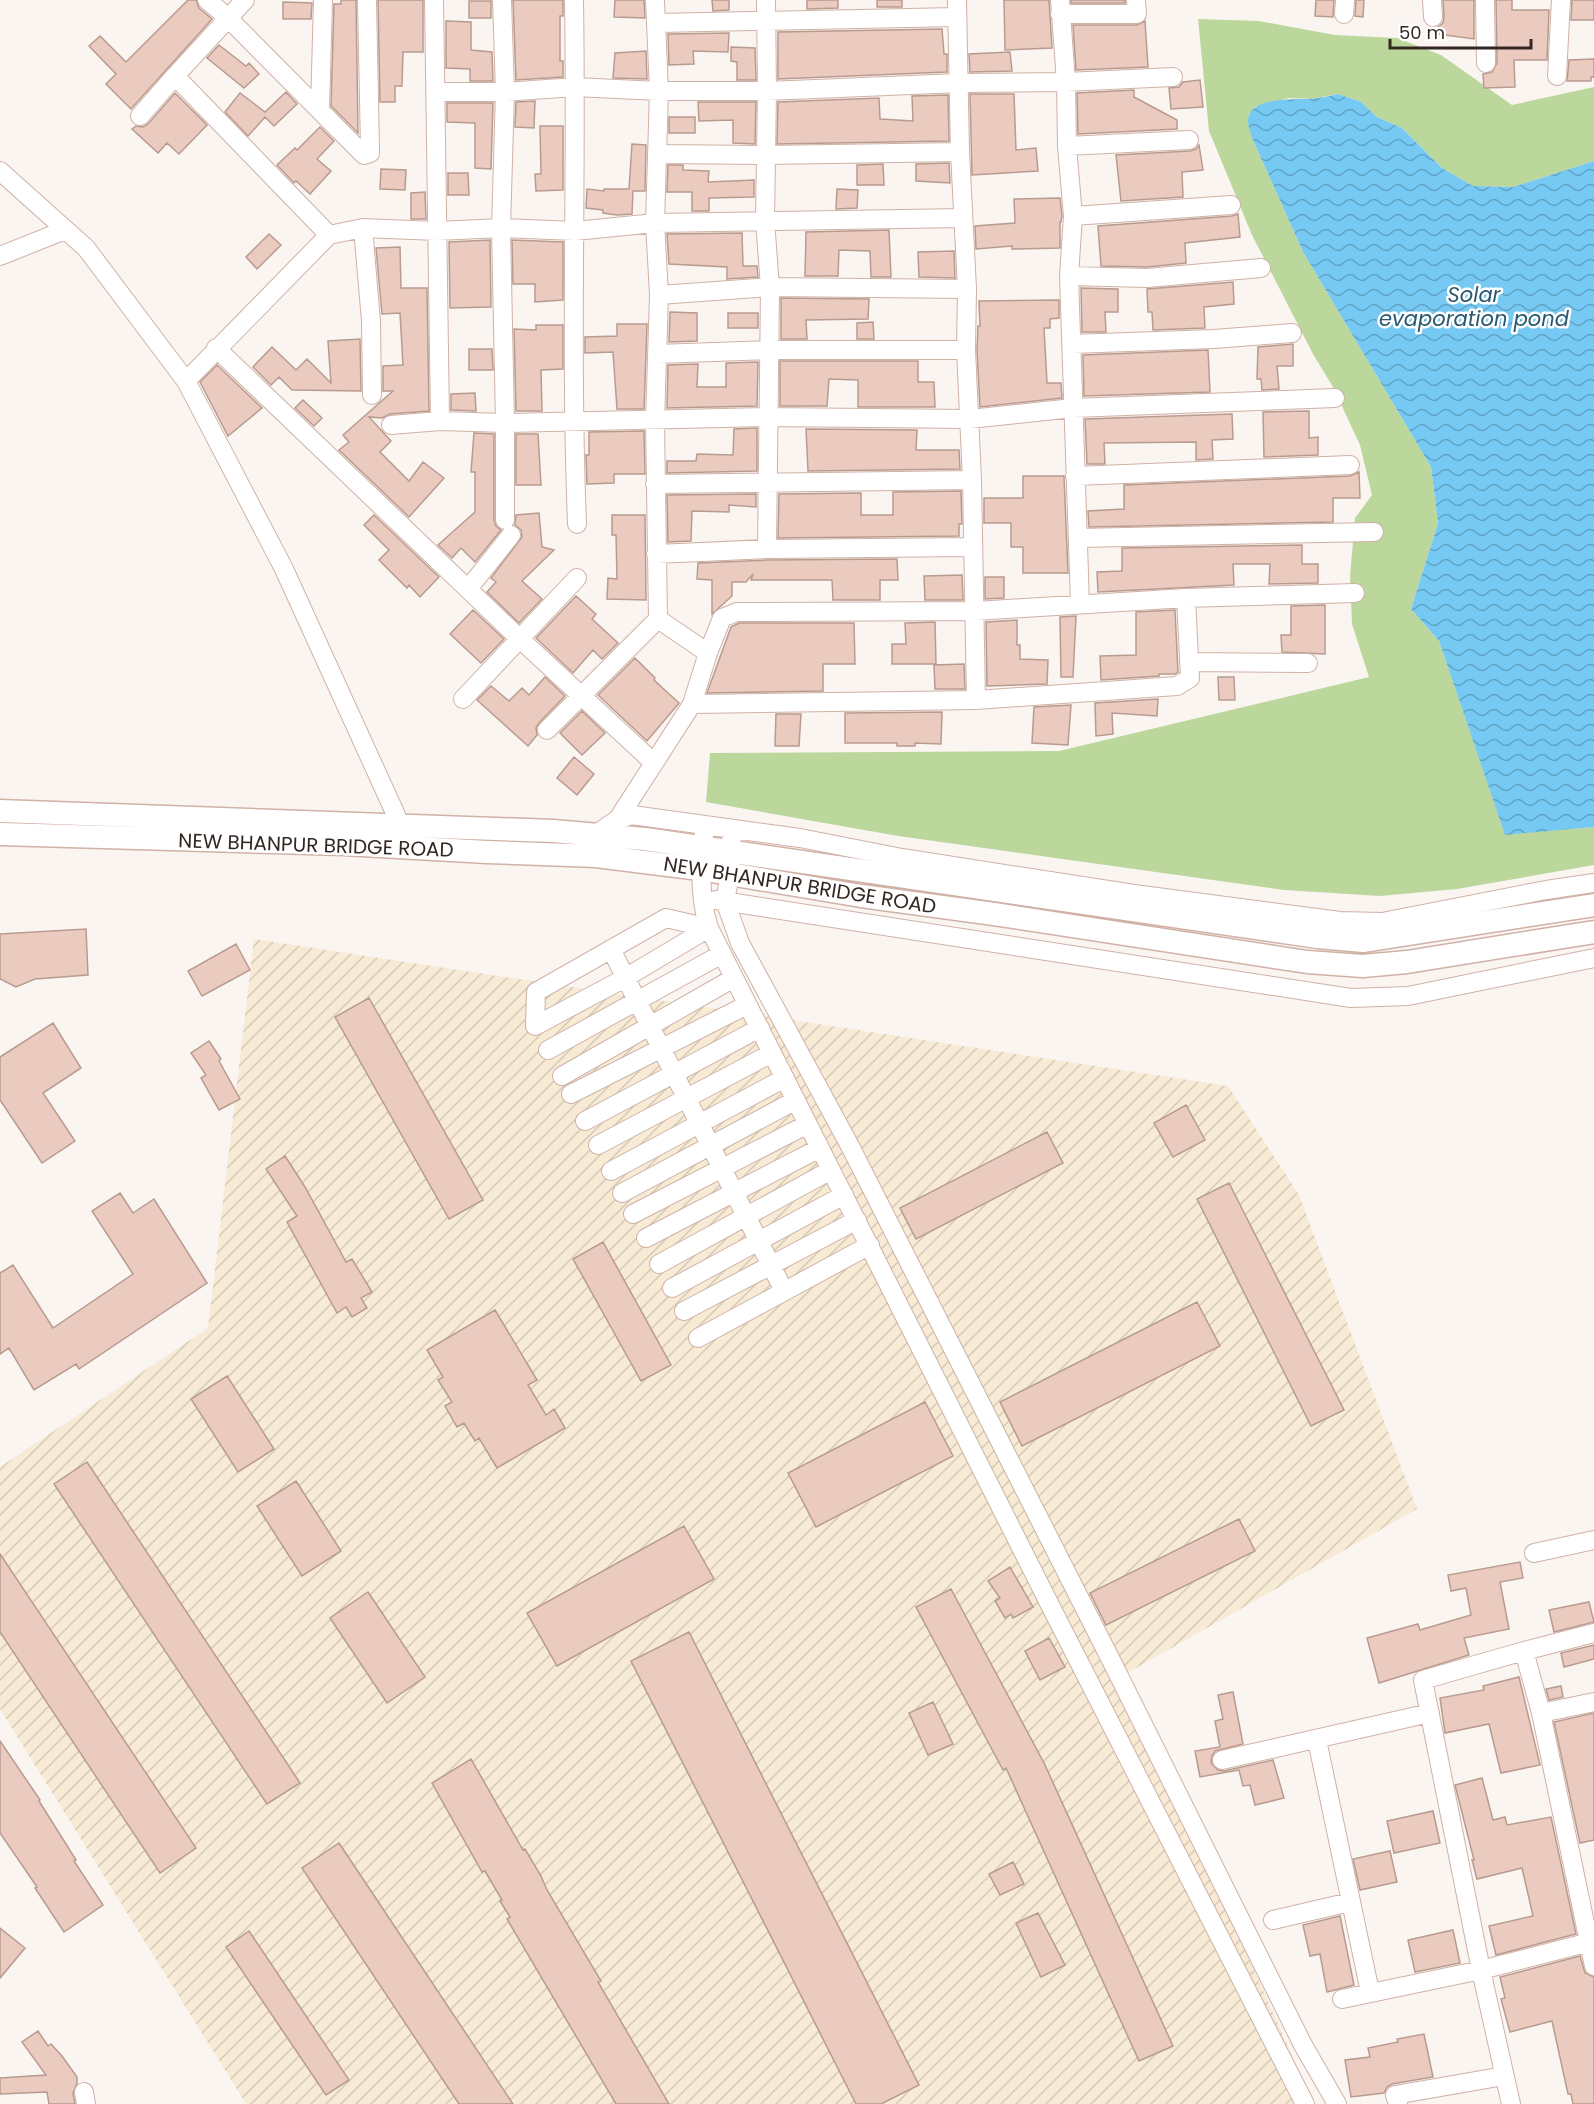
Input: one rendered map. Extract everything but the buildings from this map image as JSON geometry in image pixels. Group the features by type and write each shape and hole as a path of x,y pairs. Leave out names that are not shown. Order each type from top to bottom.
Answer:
{"street":[{"path":"207,0 228,18 364,155 370,153 367,0"},
{"path":"140,116 245,0"},
{"path":"320,110 323,0"},
{"path":"434,0 440,422"},
{"path":"468,589 508,527 501,228 505,92 502,0"},
{"path":"574,0 573,422 577,524"},
{"path":"547,730 658,619 655,421 659,295 655,224 659,91 656,0"},
{"path":"766,0 765,221 770,287 767,549"},
{"path":"1080,604 1071,344 1070,276 1073,216 1060,7 1137,14 1136,0"},
{"path":"1485,0 1486,63"},
{"path":"1557,76 1561,0"},
{"path":"658,23 766,21 957,8 960,152 967,289 966,350 972,480 976,700"},
{"path":"175,76 329,235"},
{"path":"435,92 505,92 575,87 659,91 767,92 960,83 1066,82 1173,77"},
{"path":"1067,146 1189,140"},
{"path":"657,154 960,152"},
{"path":"0,171 86,248 186,381 284,569 396,815 396,826"},
{"path":"1073,216 1231,205"},
{"path":"186,381 329,235 363,228 437,231 501,228 575,231 655,224 963,218"},
{"path":"363,228 371,321 372,395"},
{"path":"0,256 65,230"},
{"path":"1070,276 1147,278 1261,268"},
{"path":"659,295 770,287 967,289"},
{"path":"1071,344 1214,339 1292,333"},
{"path":"216,348 520,639 653,762"},
{"path":"657,354 768,350 966,350"},
{"path":"391,424 655,421 767,417 970,418 1073,408 1335,398"},
{"path":"1075,476 1350,465"},
{"path":"655,483 972,480"},
{"path":"1078,538 1374,532"},
{"path":"656,554 767,549 973,547"},
{"path":"463,699 578,578"},
{"path":"618,819 692,704 722,618 736,612 975,611 1186,598 1355,593"},
{"path":"692,704 976,700 1177,686 1190,678 1186,598"},
{"path":"658,619 708,653"},
{"path":"1189,662 1308,663"},
{"name":"NEW BHANPUR BRIDGE ROAD","path":"0,811 553,831 645,839 701,858 730,874 1307,962 1363,966 1407,962 1594,932"},
{"path":"595,835 618,819 632,815 800,838 902,858 1100,889 1340,921 1382,922 1594,883"},
{"path":"705,825 701,858 704,914 709,928 1050,1605 1305,2104"},
{"path":"732,829 730,874 725,901 740,943 850,1146 1113,1664 1286,2012 1337,2104"},
{"name":"NEW BHANPUR BRIDGE ROAD","path":"0,834 344,844 596,856 701,858 730,852 1318,938 1364,941 1594,905"},
{"path":"703,899 1351,998 1408,996 1594,958"},
{"path":"666,918 709,928 625,978 535,1026 536,992 666,918"},
{"path":"611,949 784,1292"},
{"path":"548,1050 722,954"},
{"path":"561,1076 734,978"},
{"path":"571,1095 747,1005"},
{"path":"585,1121 760,1028"},
{"path":"598,1145 772,1053"},
{"path":"611,1171 785,1078"},
{"path":"622,1193 796,1100"},
{"path":"633,1214 808,1124"},
{"path":"646,1238 820,1148"},
{"path":"659,1264 831,1170"},
{"path":"672,1288 844,1196"},
{"path":"684,1311 857,1220"},
{"path":"698,1338 870,1245"},
{"path":"1534,1553 1594,1539"},
{"path":"1511,2104 1481,1970 1424,1680 1524,1651 1594,1634"},
{"path":"1524,1651 1541,1713 1591,1942 1594,1966"},
{"path":"1541,1713 1594,1702"},
{"path":"1222,1760 1430,1713"},
{"path":"1317,1740 1370,1992"},
{"path":"1273,1920 1350,1902"},
{"path":"1342,1999 1481,1970 1591,1942"},
{"path":"1262,2021 1286,2012"},
{"path":"1398,2104 1395,2095 1504,2076"}],"shaded area":[{"path":"254,939 1228,1086 1299,1195 1417,1509 1122,1676 1314,2104 246,2104 0,1709 0,1467 208,1328"}],"green space":[{"path":"1198,19 1259,21 1335,35 1397,38 1441,55 1512,105 1594,87 1594,161 1513,187 1473,186 1442,168 1402,128 1377,117 1361,102 1338,94 1311,99 1289,98 1255,107 1249,114 1248,122 1252,138 1303,252 1431,467 1438,523 1411,609 1439,641 1505,834 1594,827 1594,865 1457,889 1380,896 1284,890 898,836 706,802 710,753 1059,751 1369,677 1352,624 1350,576 1355,518 1372,495 1360,445 1333,387 1313,354 1252,235 1209,131"}],"water":[{"name":"Solar evaporation pond","path":"1338,94 1361,102 1377,117 1402,128 1442,168 1473,186 1513,187 1594,161 1594,827 1505,835 1439,641 1411,609 1438,523 1431,467 1303,252 1252,138 1248,124 1249,115 1253,109 1267,102 1310,99"}]}
